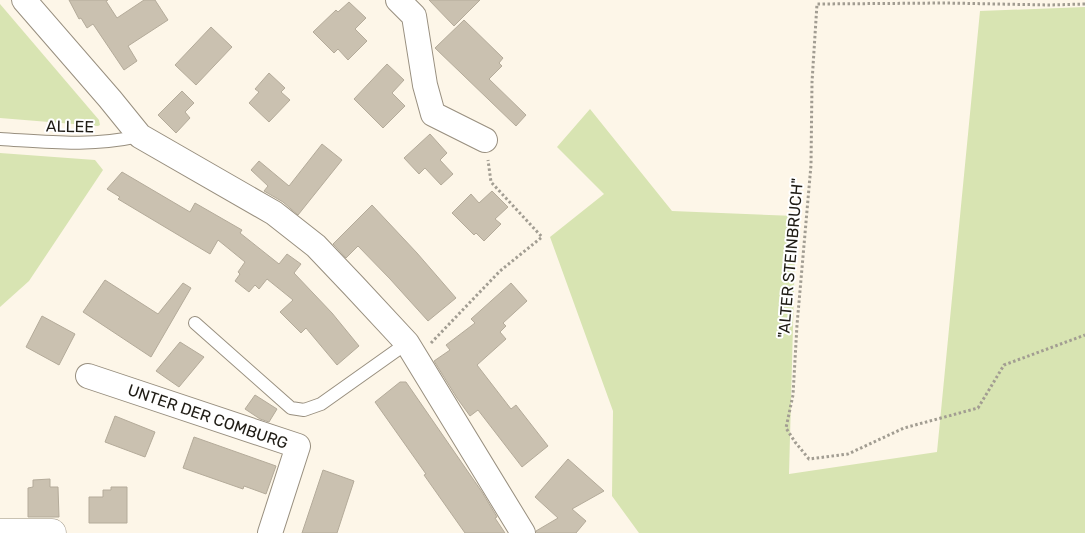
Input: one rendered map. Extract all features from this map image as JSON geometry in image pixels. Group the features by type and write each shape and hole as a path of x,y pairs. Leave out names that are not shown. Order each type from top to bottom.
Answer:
{"main road":[{"path":"0,533 52,533"}],"street":[{"path":"24,0 140,136 274,213 316,246 411,350 523,533"},
{"path":"398,0 414,16 425,84 433,114 485,140"},
{"name":"UNTER DER COMBURG","path":"88,376 298,446 270,533"}],"lane":[{"name":"ALLEE","path":"0,139 96,144 140,136"},
{"path":"195,323 291,408 304,410 321,404 411,350"}],"path":[{"name":"\"ALTER STEINBRUCH\"","path":"1085,4 817,2 812,82 810,165 793,395 786,428 809,459 848,454 904,428 978,408 1004,365 1085,335"},
{"path":"411,350 446,328 500,270 542,237 491,182 485,140"}],"green space":[{"path":"0,4 99,120 100,125 0,118"},
{"path":"1085,7 1085,533 639,533 612,496 613,411 550,237 604,194 557,147 590,109 672,211 796,216 789,474 937,452 980,11"},
{"path":"0,153 95,160 103,170 29,281 0,307"}],"building":[{"path":"69,0 108,0 106,1 117,18 144,0 155,0 168,20 128,46 137,61 124,70 93,24 87,28 81,18 79,19"},
{"path":"429,0 480,0 454,26"},
{"path":"349,2 366,18 355,29 367,41 348,60 338,49 334,53 313,32 336,10 338,12"},
{"path":"464,20 503,58 499,63 502,66 489,79 526,115 516,126 435,48"},
{"path":"211,27 232,47 196,85 175,65"},
{"path":"387,64 404,80 392,93 405,106 383,128 354,99"},
{"path":"269,73 285,88 281,92 290,100 269,122 249,103 259,92 255,89"},
{"path":"182,91 194,103 185,112 190,118 176,133 158,115"},
{"path":"430,134 447,153 440,160 453,174 441,185 425,168 419,174 404,158"},
{"path":"322,144 342,160 298,215 283,202 264,191 268,186 251,170 259,161 289,186"},
{"path":"122,172 190,212 195,203 242,230 240,233 279,264 287,254 301,264 294,273 332,313 359,346 337,365 306,328 301,333 280,312 293,300 267,279 259,289 255,285 249,292 235,281 240,274 238,272 245,262 218,240 210,254 118,199 120,197 107,189"},
{"path":"492,191 508,207 495,219 501,224 484,241 476,233 474,235 452,213 471,194 479,203"},
{"path":"372,205 456,298 428,321 358,246 346,258 333,244"},
{"path":"105,280 158,314 183,283 191,288 151,357 83,312"},
{"path":"511,283 527,301 503,323 506,326 500,332 506,339 477,365 511,409 516,405 548,446 522,467 478,410 470,416 434,361 450,350 446,345 475,323 471,319"},
{"path":"42,316 75,334 59,365 26,347"},
{"path":"180,342 204,357 179,387 156,371"},
{"path":"400,382 406,382 482,492 505,533 465,533 424,475 426,474 375,402"},
{"path":"255,395 277,409 269,422 260,419 245,409"},
{"path":"115,416 155,432 145,457 105,442"},
{"path":"194,437 276,466 266,494 244,486 243,489 183,468"},
{"path":"568,459 604,491 572,509 586,521 576,533 537,533 536,531 558,518 535,497"},
{"path":"323,470 354,481 337,533 302,533"},
{"path":"50,479 50,487 58,487 59,517 28,517 28,488 33,487 33,480"},
{"path":"111,487 127,487 127,523 89,523 89,497 103,497 103,490 111,490"}]}
